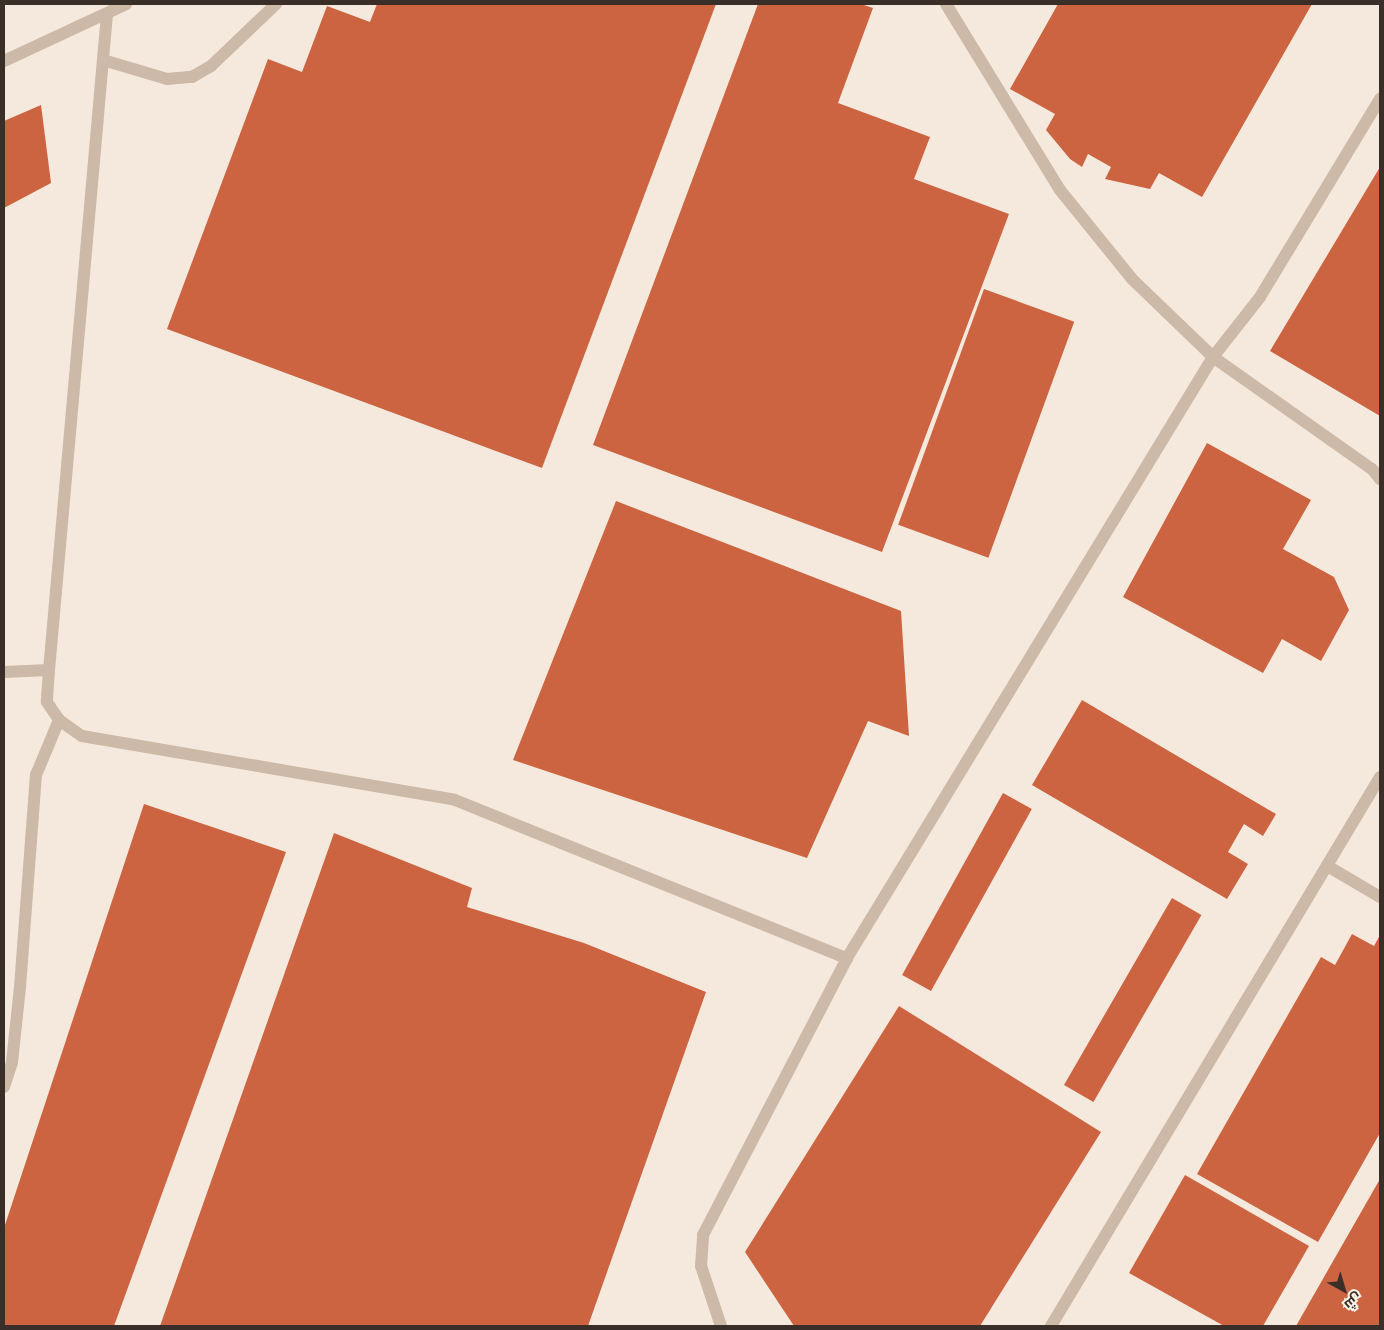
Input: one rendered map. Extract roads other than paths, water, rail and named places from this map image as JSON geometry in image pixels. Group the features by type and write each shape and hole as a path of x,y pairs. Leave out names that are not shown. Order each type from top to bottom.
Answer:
{"street":[{"path":"4,61 126,4"},
{"path":"103,60 167,79 192,77 211,66 276,4"},
{"path":"946,4 1060,190 1132,279 1213,357 1372,469 1380,479"},
{"path":"107,14 49,670 47,702 59,720 82,736 455,800 847,958"},
{"path":"721,1326 701,1266 703,1235 847,958 1213,357 1260,298 1380,99"},
{"path":"4,672 49,670"},
{"path":"4,1087 12,1062 20,987 36,775 59,720"},
{"path":"1051,1326 1329,868 1380,777"},
{"path":"1329,868 1380,897"}]}
